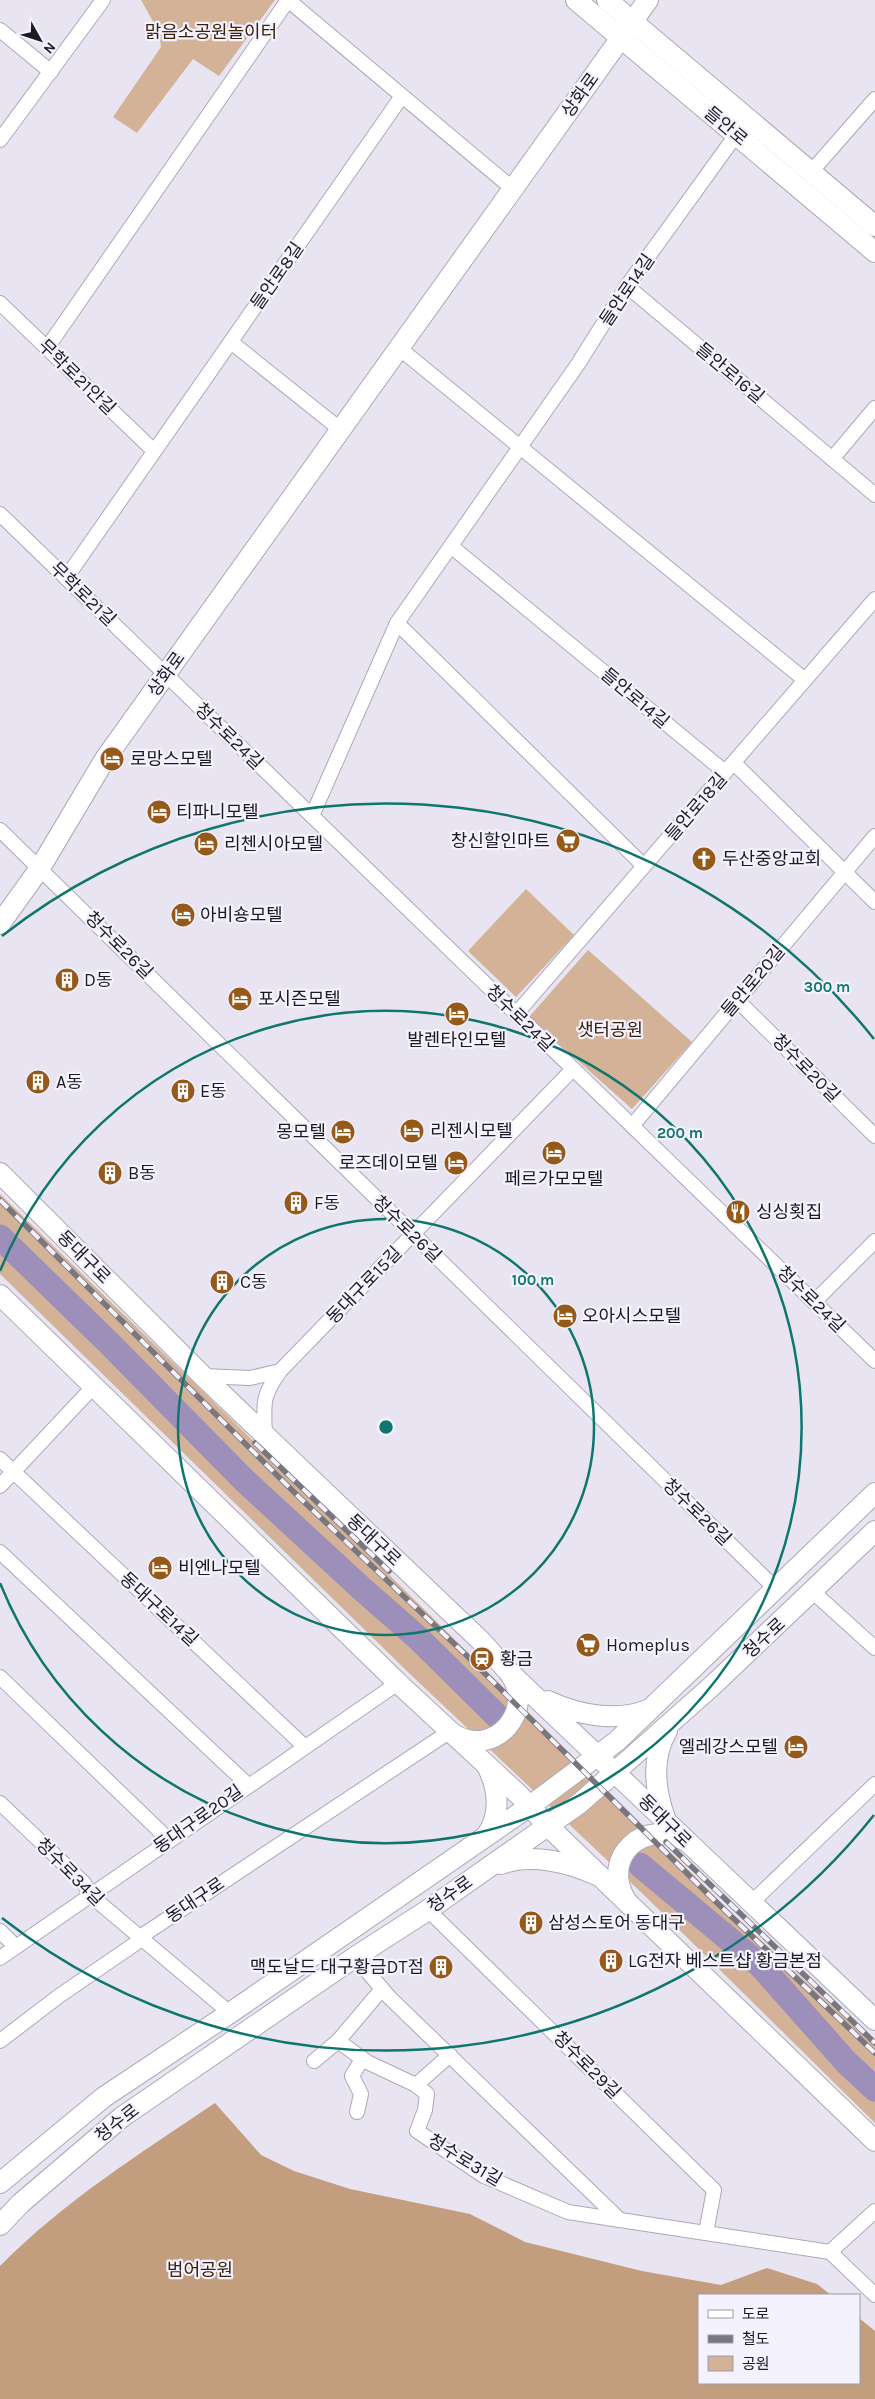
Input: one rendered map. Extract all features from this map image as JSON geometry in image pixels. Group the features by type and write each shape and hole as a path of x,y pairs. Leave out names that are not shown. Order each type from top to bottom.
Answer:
{"main road":[{"name":"들안로","path":"576,0 627,30 811,172 875,226"},
{"name":"들안로","path":"607,0 627,30 736,135 875,252"},
{"name":"상화로","path":"0,924 40,868 105,759 648,0"},
{"name":"동대구로","path":"0,1173 203,1376 482,1641 506,1669 665,1818 694,1850 875,2020"},
{"path":"0,1296 398,1683 530,1806 549,1827 875,2141"},
{"name":"청수로","path":"0,2183 104,2097 230,2013 598,1757 776,1590 875,1493"},
{"name":"청수로","path":"0,2225 21,2203 122,2117 549,1827 616,1774 813,1592 875,1531"},
{"path":"449,1732 462,1739 476,1742 490,1739 503,1733 512,1722 518,1701 514,1680 506,1669"},
{"path":"531,1691 557,1705 586,1714 601,1716 638,1714 650,1709"},
{"path":"665,1818 656,1784 657,1758 660,1743 673,1722"},
{"path":"486,1764 493,1780 497,1798 493,1826 488,1833"},
{"path":"632,1907 620,1887 618,1875 620,1864 632,1844 642,1837 664,1833 676,1836 694,1850"},
{"path":"485,1869 514,1859 531,1859 562,1863 602,1878"}],"street":[{"path":"0,140 103,0"},
{"path":"47,348 288,0 513,189"},
{"path":"0,30 51,72"},
{"name":"들안로8길","path":"66,578 402,96"},
{"path":"811,172 875,99"},
{"name":"들안로14길","path":"312,816 397,623 452,547 578,364 627,286 736,135"},
{"name":"들안로16길","path":"627,286 875,495"},
{"name":"무학로21안길","path":"0,302 154,451"},
{"path":"231,342 341,430"},
{"path":"399,348 805,680"},
{"path":"832,459 875,408"},
{"name":"무학로21길","path":"0,514 166,674"},
{"name":"들안로14길","path":"452,547 729,768 844,872"},
{"name":"들안로18길","path":"516,1014 875,599"},
{"path":"397,623 644,866"},
{"name":"청수로24길","path":"166,674 875,1361"},
{"name":"청수로26길","path":"0,830 776,1590"},
{"name":"들안로20길","path":"632,1126 875,836"},
{"path":"844,872 875,902"},
{"name":"청수로20길","path":"737,1000 875,1136"},
{"name":"동대구로15길","path":"265,1436 264,1406 267,1389 280,1371 574,1069"},
{"path":"814,1302 875,1241"},
{"path":"203,1376 250,1378 280,1371"},
{"path":"0,1486 94,1386"},
{"name":"동대구로14길","path":"0,1459 304,1746"},
{"path":"0,1552 248,1785"},
{"path":"813,1592 875,1648"},
{"path":"0,1677 169,1840"},
{"name":"동대구로20길","path":"0,1958 304,1746 398,1683"},
{"name":"동대구로","path":"141,1938 449,1732"},
{"path":"751,1903 875,1784"},
{"name":"청수로34길","path":"0,1803 84,1883 90,1895 230,2013"},
{"name":"청수로29길","path":"428,1910 714,2190 706,2233"},
{"path":"0,1931 16,1947"},
{"path":"0,2041 59,1996 141,1938"},
{"path":"355,1957 382,1989 620,2220"},
{"path":"314,2061 338,2041 382,1989"},
{"path":"338,2041 362,2059 416,2085 450,2055"},
{"path":"357,2112 361,2094 352,2076 362,2059"},
{"name":"청수로31길","path":"416,2085 427,2094 425,2110 417,2130 484,2176 568,2212 830,2252"},
{"path":"875,2211 830,2252 875,2295"}],"green space":[{"name":"맑음소공원놀이터","path":"141,0 275,0 219,76 193,59 137,133 113,117 161,47 159,32"},
{"path":"526,889 574,935 516,997 468,951"},
{"name":"샛터공원","path":"588,950 692,1042 632,1109 529,1017"},
{"path":"0,1194 735,1916 875,2046 875,2123 645,1896 411,1675 0,1274"},
{"name":"범어공원","path":"215,2103 261,2155 294,2171 350,2189 470,2214 525,2242 642,2271 721,2285 767,2268 817,2284 830,2294 698,2294 698,2384 860,2384 860,2319 875,2331 875,2399 0,2399 0,2266 50,2220 131,2159"}],"waterway":[{"path":"0,1237 109,1343 244,1480 418,1638 497,1716"},
{"path":"640,1865 761,1966 846,2062 875,2089"}],"railway":[{"path":"0,1200 301,1499 466,1655 714,1900 875,2053"},
{"path":"255,1443 389,1571"},
{"path":"666,1842 875,2043"}],"place":[{"name":"로망스모텔","path":"112,759"},
{"name":"티파니모텔","path":"159,812"},
{"name":"창신할인마트","path":"568,841"},
{"name":"리첸시아모텔","path":"206,844"},
{"name":"두산중앙교회","path":"704,859"},
{"name":"아비숑모텔","path":"183,915"},
{"name":"D동","path":"67,980"},
{"name":"포시즌모텔","path":"240,999"},
{"name":"발렌타인모텔","path":"457,1014"},
{"name":"A동","path":"38,1082"},
{"name":"E동","path":"183,1091"},
{"name":"리젠시모텔","path":"412,1131"},
{"name":"몽모텔","path":"343,1132"},
{"name":"페르가모모텔","path":"554,1153"},
{"name":"로즈데이모텔","path":"456,1163"},
{"name":"B동","path":"110,1173"},
{"name":"F동","path":"296,1203"},
{"name":"싱싱횟집","path":"738,1212"},
{"name":"C동","path":"222,1282"},
{"name":"오아시스모텔","path":"565,1316"},
{"name":"비엔나모텔","path":"160,1568"},
{"name":"Homeplus","path":"588,1645"},
{"name":"황금","path":"482,1659"},
{"name":"엘레강스모텔","path":"796,1747"},
{"name":"삼성스토어 동대구","path":"531,1923"},
{"name":"LG전자 베스트샵 황금본점","path":"611,1961"},
{"name":"맥도날드 대구황금DT점","path":"441,1967"}]}
